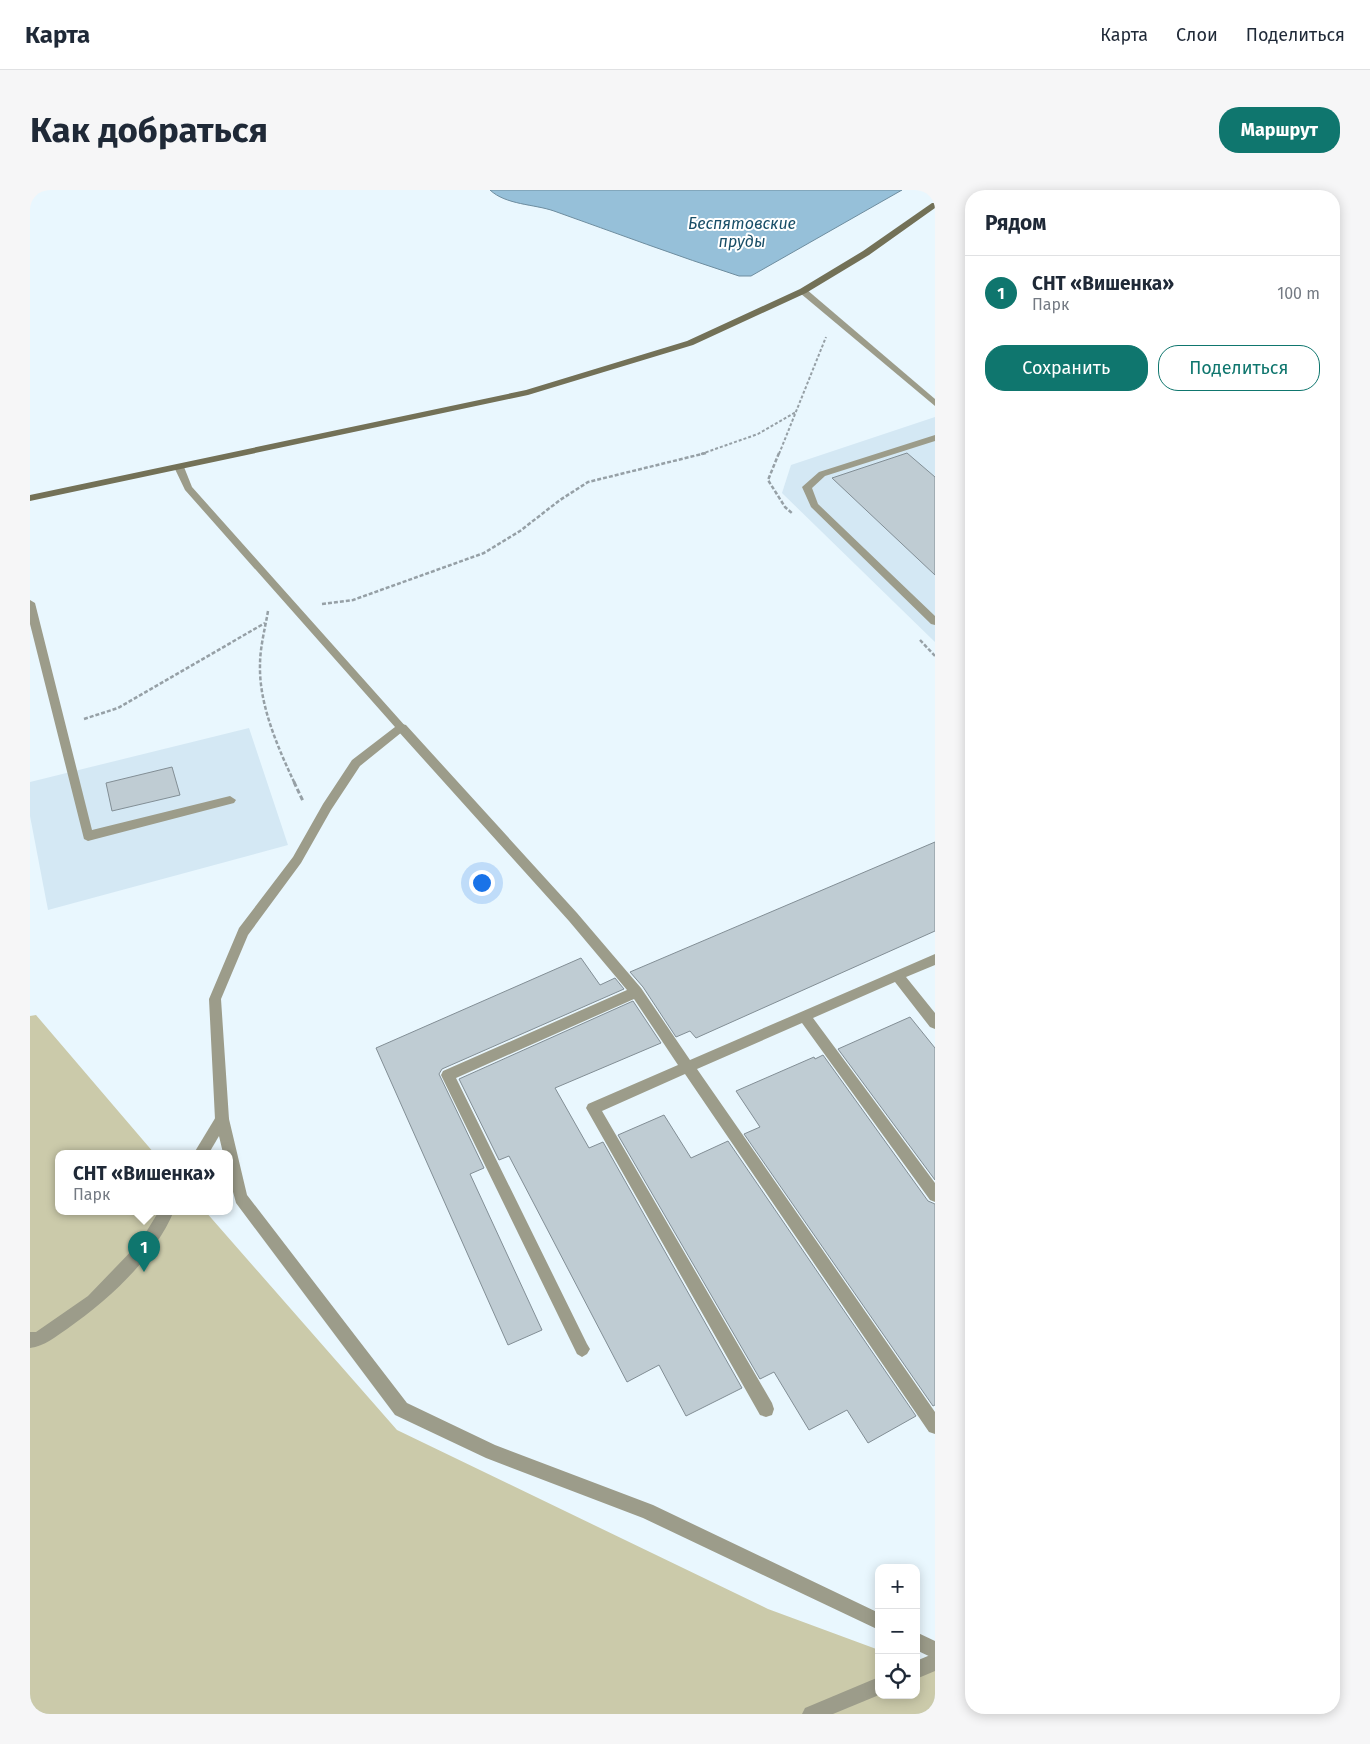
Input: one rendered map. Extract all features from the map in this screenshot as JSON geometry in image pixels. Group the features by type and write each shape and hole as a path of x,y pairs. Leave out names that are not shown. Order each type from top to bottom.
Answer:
{"main road":[{"path":"30,498 528,392 690,343 803,291 866,253 935,205"}],"street":[{"path":"803,291 835,316 935,403"},
{"path":"935,438 822,474 807,486 814,505 935,622"},
{"path":"179,467 188,488 573,917 636,992 935,1426"},
{"path":"30,603 88,836 230,800"},
{"path":"229,1150 222,1119 215,999 243,932 297,860 356,763 402,728"},
{"path":"766,1409 593,1108 935,959"},
{"path":"897,975 935,1023"},
{"path":"582,1349 448,1075 636,992"},
{"path":"804,1016 935,1195"},
{"path":"204,1150 222,1119"},
{"path":"233,1165 241,1198 401,1409 492,1452 647,1510 875,1620"},
{"path":"30,1340 39,1338 93,1301 145,1247 164,1215"},
{"path":"920,1642 935,1650"},
{"path":"920,1668 935,1662"},
{"path":"811,1714 875,1688"}],"path":[{"path":"294,607 353,600 484,554 520,531 560,500 588,482 708,452 758,434 796,412"},
{"path":"273,583 260,670 268,718 314,830"},
{"path":"60,726 118,708 266,623"}],"shaded area":[{"path":"935,417 935,642 782,493 791,465"},
{"path":"249,728 288,845 48,910 30,816 30,782"}],"green space":[{"path":"36,1015 151,1150 55,1150 55,1215 209,1215 397,1430 768,1609 875,1649 875,1699 920,1699 920,1665 935,1671 935,1714 30,1714 30,1016"}],"water":[{"name":"Беспятовские пруды","path":"490,190 902,190 751,276 739,276 554,211 504,199"}],"building":[{"path":"907,453 935,477 935,575 832,478"},
{"path":"172,767 180,795 112,811 106,783"},
{"path":"935,842 935,931 696,1038 690,1031 676,1037 643,987 630,972"},
{"path":"581,958 600,985 615,978 624,989 442,1069 439,1074 484,1168 470,1174 542,1330 508,1345 376,1048"},
{"path":"633,1001 661,1043 555,1088 589,1148 603,1142 742,1388 686,1416 659,1365 627,1382 509,1156 499,1160 459,1079"},
{"path":"910,1017 935,1048 935,1180 838,1049"},
{"path":"823,1055 928,1201 935,1204 935,1405 933,1406 744,1134 760,1127 736,1091 814,1057 815,1059"},
{"path":"664,1115 691,1158 728,1141 916,1416 868,1443 847,1410 809,1430 774,1372 760,1379 618,1135"}],"place":[{"name":"СНТ «Вишенка»","path":"144,1272"}]}
